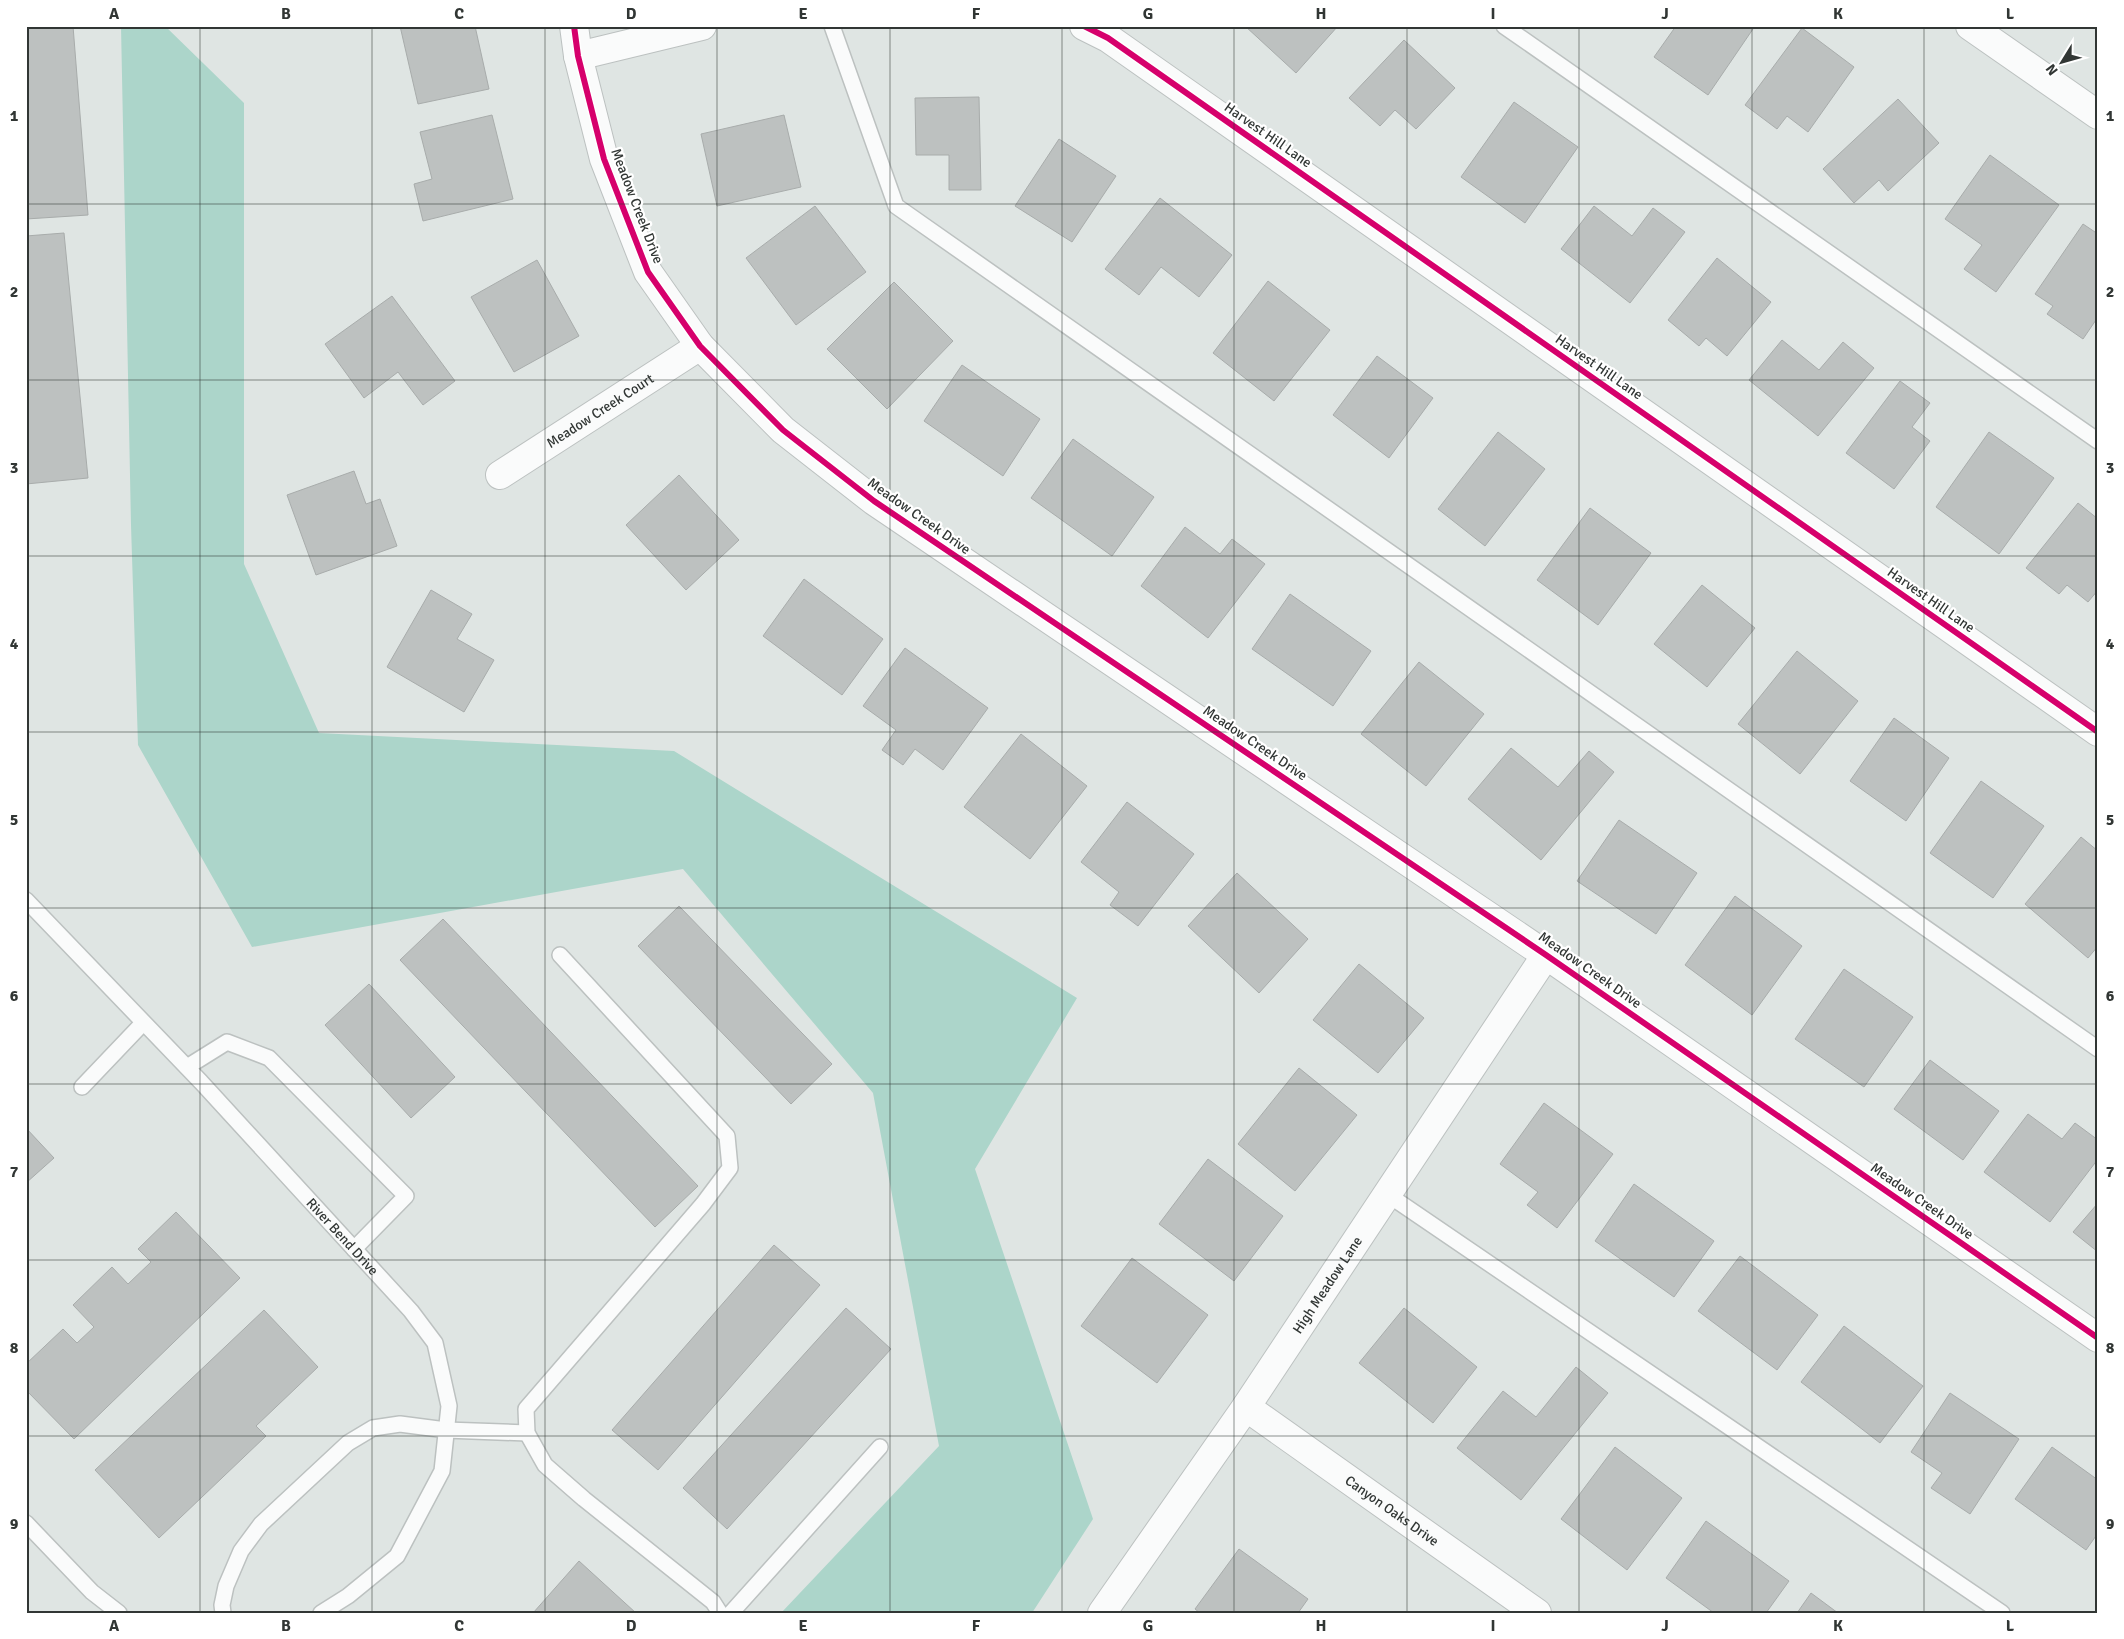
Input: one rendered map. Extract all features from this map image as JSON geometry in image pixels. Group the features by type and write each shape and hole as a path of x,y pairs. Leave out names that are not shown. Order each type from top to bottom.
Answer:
{"street":[{"name":"Meadow Creek Drive","path":"574,26 578,56 604,159 648,272 700,346 783,430 874,501 1546,954 2098,1338"},
{"path":"578,56 702,26"},
{"name":"Harvest Hill Lane","path":"1084,26 1108,38 2098,732"},
{"path":"1970,26 2098,115"},
{"name":"Meadow Creek Court","path":"500,475 700,346"},
{"name":"High Meadow Lane","path":"1102,1613 1246,1407 1546,954"},
{"name":"Canyon Oaks Drive","path":"1246,1407 1537,1613"}],"lane":[{"path":"832,26 896,206 2098,1049"},
{"path":"1504,26 2098,441"},
{"name":"River Bend Drive","path":"26,900 187,1067 411,1311 435,1343 449,1406 442,1471 397,1556 348,1596 321,1613"},
{"path":"560,956 728,1136 730,1168 703,1204 526,1409 526,1433 545,1465 584,1499 713,1602 720,1613"},
{"path":"82,1087 143,1023"},
{"path":"187,1067 227,1042 269,1058 406,1196 354,1249"},
{"path":"1387,1194 2002,1613"},
{"path":"223,1613 222,1605 226,1586 241,1551 261,1524 348,1443 373,1428 400,1424 446,1430 526,1433"},
{"path":"731,1613 880,1447"},
{"path":"26,1523 92,1592 119,1613"}],"green space":[{"path":"121,26 165,26 244,103 244,564 319,733 674,751 1077,998 975,1169 1093,1519 1032,1613 781,1613 939,1446 873,1093 683,869 252,947 138,745 131,525"}],"building":[{"path":"26,26 73,26 88,215 26,219"},
{"path":"400,26 475,26 489,89 418,104"},
{"path":"1245,26 1338,26 1296,73"},
{"path":"1676,26 1755,26 1708,95 1654,57"},
{"path":"1802,28 1854,67 1808,132 1787,116 1777,129 1745,105"},
{"path":"1404,40 1455,88 1416,129 1395,110 1380,126 1349,98"},
{"path":"979,97 981,190 949,190 949,155 916,155 915,98"},
{"path":"1898,99 1939,143 1888,191 1879,180 1854,203 1823,169"},
{"path":"1514,102 1578,147 1525,223 1461,177"},
{"path":"492,115 513,199 423,221 414,184 432,179 420,132"},
{"path":"784,115 801,187 717,206 701,134"},
{"path":"1059,139 1116,176 1072,242 1015,206"},
{"path":"1990,155 2059,205 1996,292 1964,269 1982,245 1945,219"},
{"path":"1160,198 1232,255 1199,297 1161,267 1139,295 1105,269"},
{"path":"815,206 866,272 796,325 746,258"},
{"path":"1594,206 1632,236 1653,208 1685,232 1630,303 1561,249"},
{"path":"2083,224 2098,234 2098,317 2083,339 2047,314 2053,306 2035,294"},
{"path":"64,233 88,478 26,484 26,236"},
{"path":"1717,258 1771,302 1727,356 1706,338 1699,346 1668,320"},
{"path":"537,260 579,336 514,372 471,297"},
{"path":"1268,281 1330,330 1274,401 1213,353"},
{"path":"894,282 953,341 887,409 827,349"},
{"path":"392,296 455,381 423,405 398,372 364,398 325,344"},
{"path":"1782,340 1819,370 1843,342 1874,368 1818,436 1749,380"},
{"path":"1377,356 1433,398 1389,458 1333,415"},
{"path":"962,365 1040,419 1003,476 924,421"},
{"path":"1900,381 1930,403 1912,427 1930,441 1894,489 1846,453"},
{"path":"1498,432 1545,469 1485,546 1438,509"},
{"path":"1989,432 2054,478 1999,554 1936,507"},
{"path":"1073,439 1154,497 1112,556 1031,498"},
{"path":"354,471 366,504 380,499 397,546 316,575 287,495"},
{"path":"679,475 739,540 686,590 626,525"},
{"path":"2078,503 2098,519 2098,590 2088,602 2067,585 2059,594 2026,568"},
{"path":"1590,508 1651,553 1598,625 1537,580"},
{"path":"1185,527 1220,554 1232,539 1265,564 1208,638 1141,586"},
{"path":"804,579 883,639 842,695 763,636"},
{"path":"1702,585 1755,628 1707,687 1654,644"},
{"path":"431,590 472,614 457,639 494,660 464,712 387,667"},
{"path":"1290,594 1371,651 1333,706 1252,649"},
{"path":"905,648 988,708 943,770 915,749 903,765 882,750 896,730 863,706"},
{"path":"1797,651 1858,701 1800,774 1738,724"},
{"path":"1419,662 1484,714 1426,786 1361,734"},
{"path":"1894,718 1949,758 1906,821 1850,781"},
{"path":"1021,734 1087,786 1030,859 964,807"},
{"path":"1511,748 1558,787 1589,751 1614,772 1541,860 1468,799"},
{"path":"1981,781 2044,826 1993,898 1930,853"},
{"path":"1127,802 1194,854 1138,926 1110,905 1119,892 1081,862"},
{"path":"1619,820 1697,873 1656,934 1577,881"},
{"path":"2081,837 2098,851 2098,946 2088,958 2025,904"},
{"path":"1237,873 1308,939 1259,993 1188,926"},
{"path":"1735,896 1802,946 1752,1015 1685,965"},
{"path":"679,906 832,1064 791,1104 638,946"},
{"path":"443,919 698,1186 655,1227 400,960"},
{"path":"1359,964 1424,1018 1378,1073 1313,1020"},
{"path":"1844,969 1913,1017 1864,1087 1795,1039"},
{"path":"369,984 455,1077 411,1118 325,1025"},
{"path":"1930,1060 1999,1111 1963,1160 1894,1109"},
{"path":"1299,1068 1357,1115 1295,1191 1238,1144"},
{"path":"1544,1103 1613,1154 1557,1228 1527,1205 1538,1192 1500,1164"},
{"path":"2028,1114 2062,1139 2075,1123 2098,1140 2098,1159 2050,1222 1984,1172"},
{"path":"26,1128 54,1158 26,1183"},
{"path":"1208,1159 1283,1216 1234,1281 1159,1224"},
{"path":"1634,1184 1714,1241 1674,1297 1595,1241"},
{"path":"2098,1203 2098,1252 2073,1232"},
{"path":"176,1212 240,1278 74,1439 26,1390 26,1364 63,1329 77,1343 94,1327 73,1305 112,1267 128,1284 151,1262 138,1249"},
{"path":"774,1245 820,1285 658,1470 612,1430"},
{"path":"1740,1256 1818,1315 1777,1370 1698,1311"},
{"path":"1132,1258 1208,1315 1157,1383 1081,1326"},
{"path":"846,1308 891,1349 727,1529 683,1488"},
{"path":"1404,1308 1477,1367 1433,1423 1359,1363"},
{"path":"264,1310 318,1367 256,1426 266,1436 159,1538 95,1470"},
{"path":"1844,1326 1923,1386 1880,1443 1801,1382"},
{"path":"1576,1367 1608,1393 1521,1500 1457,1448 1503,1391 1536,1417"},
{"path":"1950,1393 2019,1439 1970,1514 1931,1488 1942,1473 1911,1452"},
{"path":"1615,1447 1682,1498 1627,1570 1561,1519"},
{"path":"2052,1447 2098,1480 2098,1533 2086,1550 2015,1499"},
{"path":"1706,1521 1789,1581 1766,1613 1714,1613 1666,1578"},
{"path":"1239,1549 1308,1599 1298,1613 1200,1613 1195,1609"},
{"path":"579,1561 636,1613 533,1613"},
{"path":"1811,1593 1838,1613 1797,1613"}],"cycle path":[{"path":"574,26 578,56 604,159 648,272 700,346 783,430 874,501 1546,955 2098,1338"},
{"path":"1084,26 1108,38 2098,732"}]}
